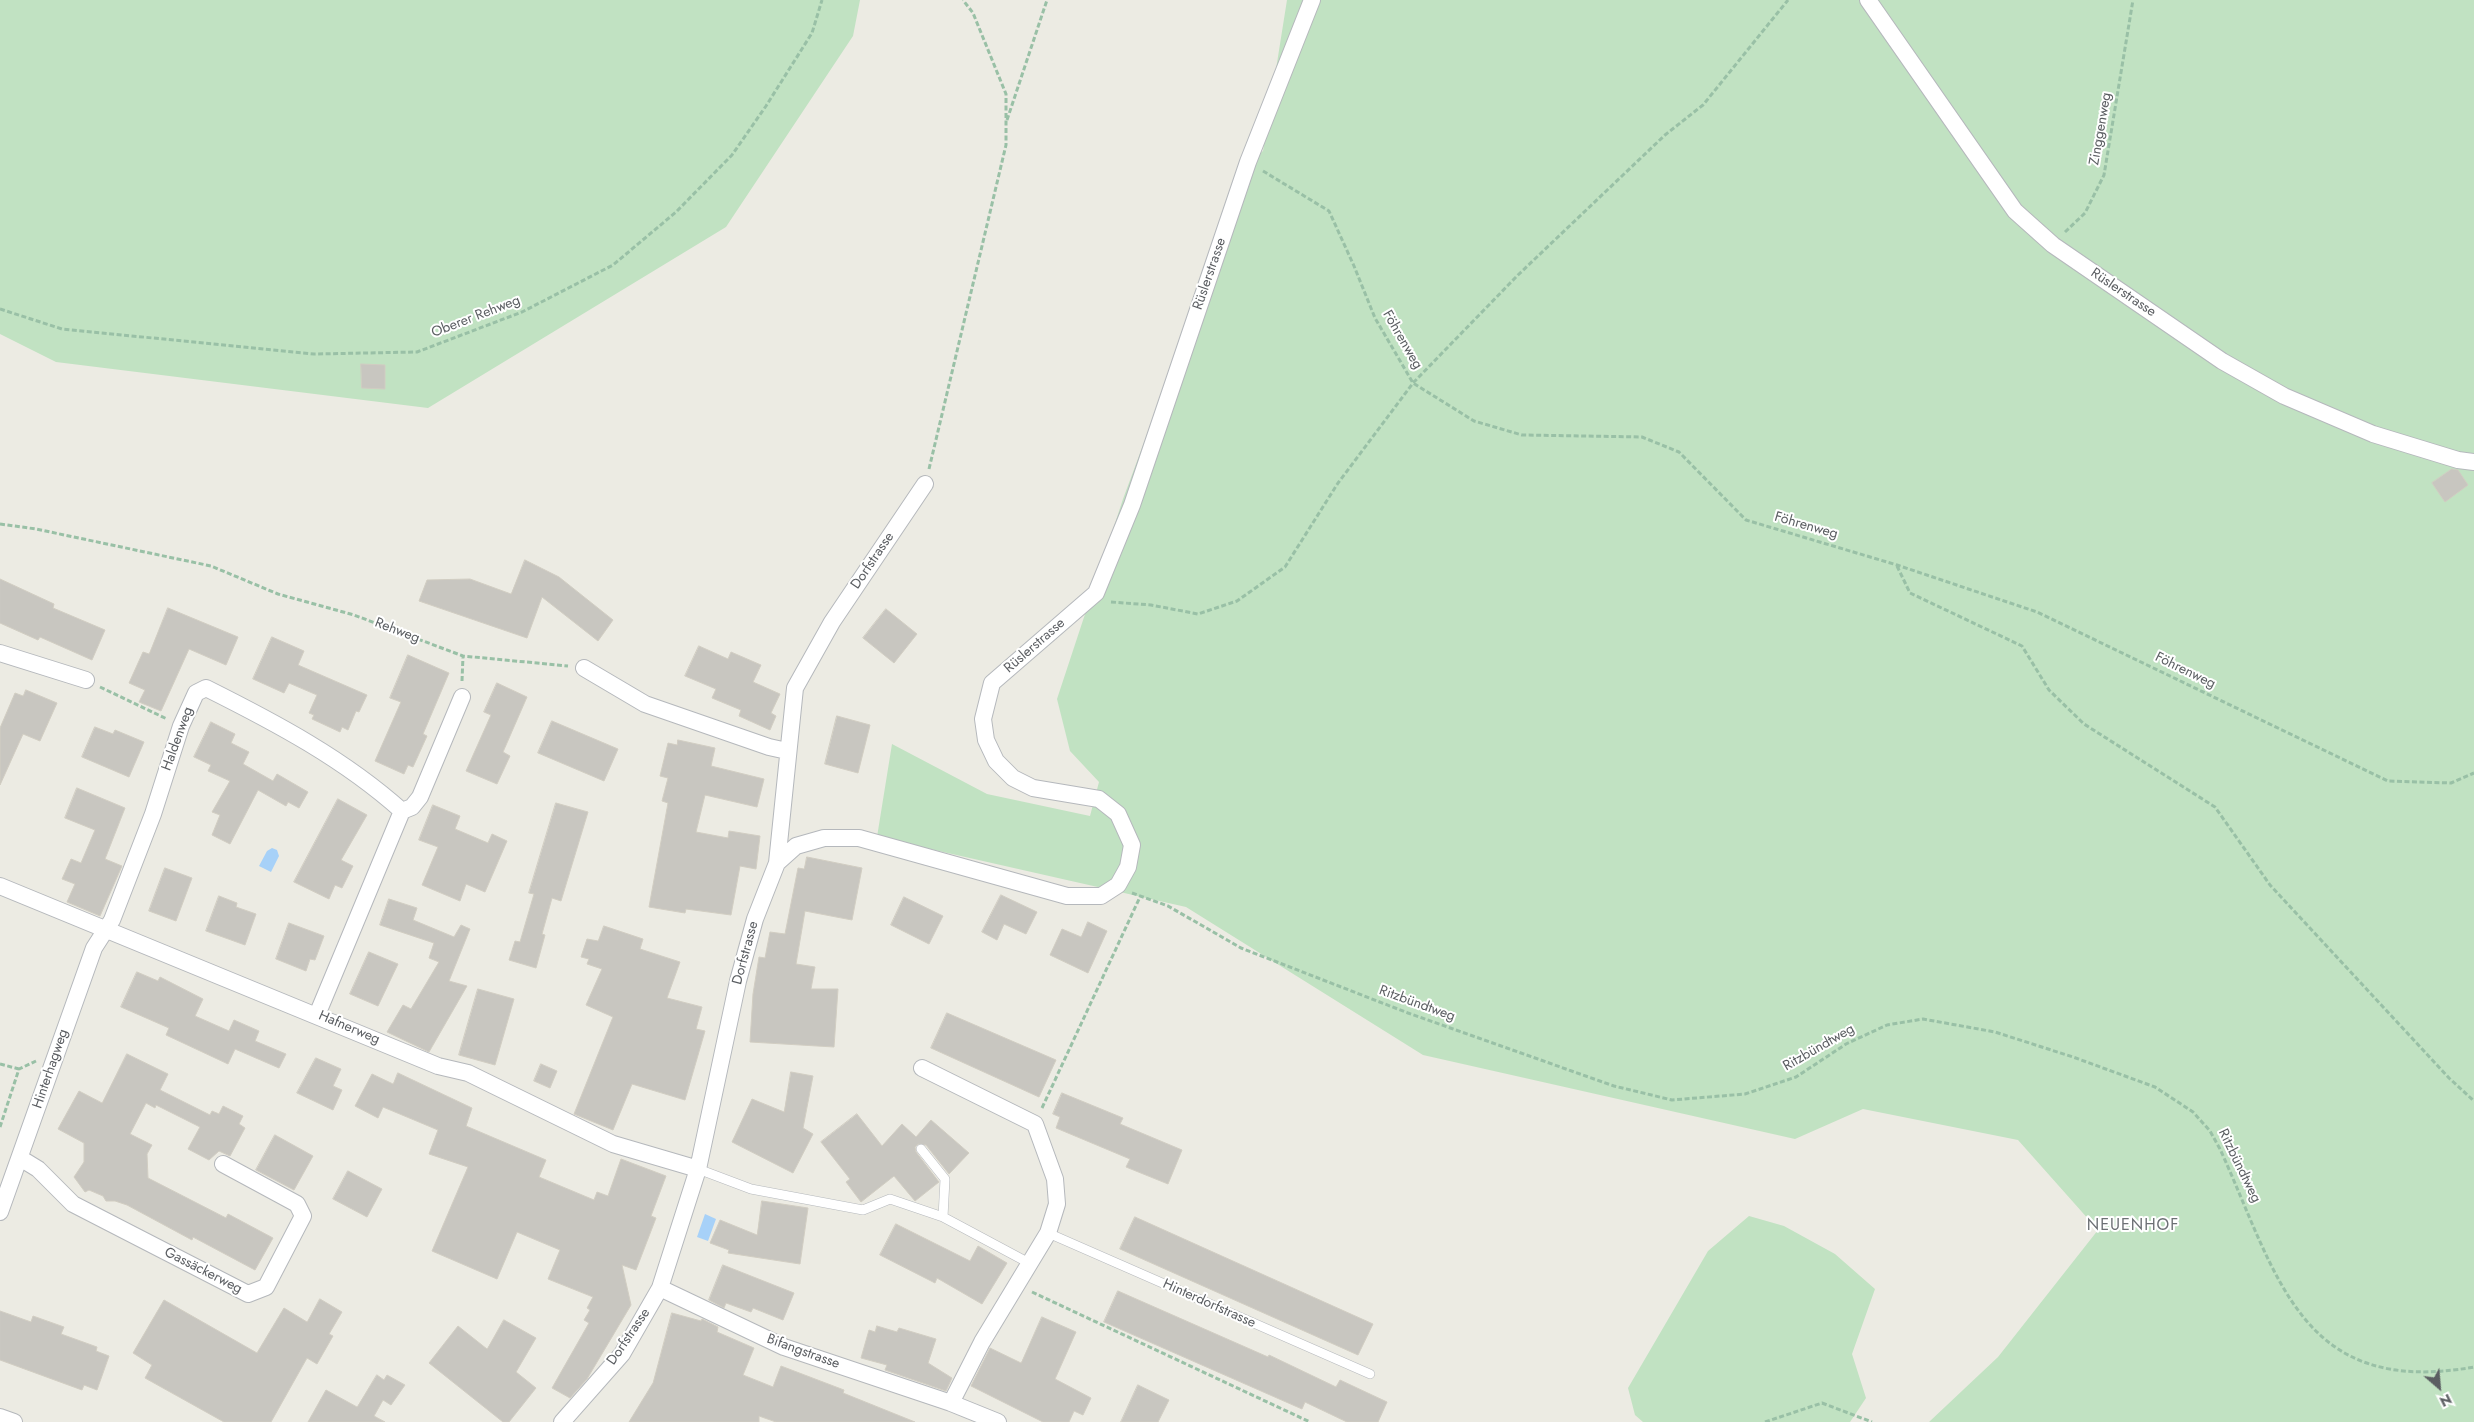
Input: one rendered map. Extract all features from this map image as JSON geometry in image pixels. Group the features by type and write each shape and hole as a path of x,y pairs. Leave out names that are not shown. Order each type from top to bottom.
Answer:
{"street":[{"name":"Rüslerstrasse","path":"1118,885 1128,867 1132,845 1118,814 1098,799 1033,788 1013,778 996,761 986,740 983,719 992,683 1096,593 1132,505 1248,162 1312,0"},
{"name":"Rüslerstrasse","path":"1868,0 2015,211 2052,245 2222,361 2284,396 2373,434 2458,460 2474,462"},
{"name":"Dorfstrasse","path":"562,1422 622,1354 660,1288 698,1169 738,981 752,928 777,863 787,751 795,688 832,622 925,484"},
{"path":"0,653 86,680"},
{"path":"584,668 656,708 769,747 787,751"},
{"name":"Haldenweg","path":"105,929 112,920 153,814 181,726 196,693 206,688 272,720 334,758 370,783 402,812"},
{"path":"317,1015 402,812 412,807 420,797 462,697"},
{"path":"777,863 796,846 824,838 859,838 1067,896 1100,896 1118,885"},
{"name":"Hafnerweg","path":"0,886 438,1066 468,1073 613,1144 698,1169"},
{"name":"Hinterhagweg","path":"0,1212 94,948 105,929"},
{"path":"922,1068 1035,1124 1055,1179 1057,1204 1048,1233 982,1342 951,1403"},
{"name":"Gassäckerweg","path":"20,1158 38,1169 73,1204 248,1294 266,1287 303,1216 297,1204 224,1164"},
{"name":"Bifangstrasse","path":"660,1288 784,1347 951,1403 973,1417 998,1422"},
{"path":"0,1417 14,1422"}],"lane":[{"path":"921,1150 944,1179 944,1217"},
{"path":"698,1169 751,1189 863,1210 890,1199 944,1217 1029,1263"},
{"name":"Hinterdorfstrasse","path":"1048,1233 1370,1374"}],"path":[{"name":"Oberer Rehweg","path":"0,309 62,329 314,354 417,352 522,312 613,265 676,212 732,155 812,33 822,0"},
{"path":"925,484 1006,145 1006,94 973,13 963,0"},
{"path":"1006,122 1047,0"},
{"path":"1088,601 1151,605 1198,614 1237,601 1285,567 1338,483 1413,383 1518,274 1665,135 1703,105 1788,0"},
{"name":"Zinggenweg","path":"2052,245 2085,213 2104,176 2133,0"},
{"name":"Föhrenweg","path":"1248,162 1329,212 1375,318 1413,383 1474,421 1522,435 1642,436 1679,452 1746,520 1897,565 2037,612 2388,781 2451,783 2474,774"},
{"name":"Rehweg","path":"0,524 36,529 212,566 278,594 354,615 463,656 584,668"},
{"path":"1897,565 1910,592 2022,646 2049,690 2084,724 2215,807 2270,885 2449,1078 2474,1101"},
{"path":"462,697 463,656"},
{"path":"86,680 181,726"},
{"name":"Ritzbündtweg","path":"1118,885 1140,897 1168,906 1242,948 1408,1013 1614,1086 1672,1100 1746,1094 1796,1077 1846,1044 1887,1025 1924,1019 1995,1032 2073,1057 2156,1087 2177,1100 2199,1118 2210,1131 2220,1149 2280,1283 2300,1314 2333,1346 2356,1360 2383,1368 2431,1372 2474,1367"},
{"path":"1035,1124 1140,897"},
{"path":"0,1064 19,1069 42,1058 54,1061"},
{"path":"0,1127 19,1069"},
{"path":"1016,1285 1310,1422"},
{"path":"1765,1422 1822,1403 1872,1422"}],"green space":[{"path":"0,0 860,0 853,36 726,227 428,408 56,362 0,334"},
{"path":"1287,0 2474,0 2474,1422 1929,1422 1998,1357 2098,1230 2018,1140 1863,1109 1795,1139 1423,1055 1186,907 877,837 892,744 987,794 1090,816 1099,782 1070,751 1057,699 1123,499 1248,162 1263,151"},
{"path":"1749,1216 1784,1226 1835,1254 1875,1289 1852,1354 1866,1398 1850,1422 1643,1422 1635,1415 1628,1388 1708,1251"}],"water":[{"path":"272,848 277,850 279,856 271,872 259,866 267,851"},
{"path":"705,1214 716,1219 708,1241 697,1237"}],"building":[{"path":"361,364 385,365 385,389 362,388"},
{"path":"2452,469 2458,470 2468,485 2445,502 2432,483"},
{"path":"525,560 559,577 613,620 598,641 542,597 527,638 419,601 427,580 470,579 511,594"},
{"path":"0,579 54,604 53,608 105,630 92,660 40,637 38,640 0,623"},
{"path":"168,608 238,637 226,665 189,649 161,711 139,702 145,690 129,683 143,652 149,654"},
{"path":"886,609 917,634 894,663 863,638"},
{"path":"272,637 304,651 298,665 367,695 359,712 356,711 348,730 342,727 340,732 312,719 314,715 309,713 317,695 289,683 284,693 253,679"},
{"path":"699,646 728,659 731,652 761,665 753,682 780,694 771,713 776,716 770,730 739,716 741,710 712,698 716,689 685,676"},
{"path":"408,655 449,673 423,734 427,736 413,767 408,765 404,774 375,761 401,702 390,698"},
{"path":"497,683 527,697 503,752 510,756 497,784 466,771 491,715 484,712"},
{"path":"26,690 57,703 40,741 23,734 0,785 0,728 15,693 23,696"},
{"path":"837,716 870,725 858,773 825,764"},
{"path":"552,721 618,749 604,781 538,753"},
{"path":"211,722 235,734 231,743 249,752 243,764 273,781 277,774 308,792 299,808 288,802 286,806 258,790 230,844 212,835 220,815 212,812 230,781 208,771 211,765 194,757"},
{"path":"95,727 113,734 115,730 144,742 129,777 82,757"},
{"path":"678,740 715,748 711,766 764,779 757,807 705,795 696,832 728,838 729,831 760,836 756,869 740,866 731,915 686,909 685,913 649,907 668,803 662,801 668,778 660,776 668,743 677,745"},
{"path":"77,788 125,808 105,859 122,866 100,916 67,902 75,884 62,879 71,859 81,863 95,830 65,818"},
{"path":"338,799 367,815 341,860 353,866 342,888 335,885 329,899 294,882"},
{"path":"556,803 588,812 561,901 552,898 542,934 545,935 536,968 509,960 515,941 520,942 534,894 529,893"},
{"path":"433,805 460,816 455,829 488,843 492,834 507,841 485,892 466,884 460,901 422,885 438,847 419,840"},
{"path":"807,857 862,868 852,920 805,911 796,964 815,967 811,989 838,989 834,1047 750,1042 753,994 759,957 765,958 770,932 785,934 798,868 804,869"},
{"path":"165,868 192,878 176,921 149,911"},
{"path":"1001,895 1037,912 1026,934 1004,924 997,940 982,932"},
{"path":"219,896 237,903 236,907 256,914 245,945 206,931"},
{"path":"904,897 943,916 929,944 891,925"},
{"path":"389,899 417,908 413,920 454,937 461,925 470,929 449,981 467,986 429,1052 387,1032 403,1005 411,1009 439,962 429,958 434,943 380,925"},
{"path":"1088,922 1107,931 1088,973 1050,955 1062,929 1081,937"},
{"path":"289,923 324,936 315,960 310,959 306,971 276,959"},
{"path":"604,926 643,939 640,949 680,962 667,998 702,1007 696,1029 705,1031 685,1100 632,1084 613,1130 574,1114 613,1017 586,1005 602,969 587,964 589,959 581,957 587,939 598,941"},
{"path":"369,952 398,964 378,1006 350,994"},
{"path":"137,972 158,981 160,977 203,999 195,1016 229,1031 234,1020 259,1031 255,1041 286,1054 279,1068 235,1049 228,1064 166,1035 169,1028 121,1007"},
{"path":"478,989 514,999 495,1065 459,1055"},
{"path":"947,1013 1056,1060 1039,1097 931,1048"},
{"path":"127,1054 168,1074 160,1090 210,1115 212,1111 219,1114 223,1106 243,1116 239,1124 245,1128 230,1156 219,1151 209,1160 188,1149 200,1127 156,1105 155,1108 146,1103 130,1134 152,1145 147,1154 148,1178 226,1218 228,1214 273,1238 255,1270 193,1237 192,1240 127,1205 115,1201 106,1201 103,1196 89,1190 85,1192 74,1177 84,1162 84,1143 58,1129 79,1091 102,1103"},
{"path":"316,1058 341,1069 333,1086 342,1090 333,1110 297,1093"},
{"path":"541,1064 557,1071 550,1088 534,1081"},
{"path":"791,1072 813,1076 803,1128 813,1134 793,1173 732,1142 752,1099 784,1112"},
{"path":"398,1073 472,1108 466,1126 546,1160 539,1177 594,1200 597,1192 608,1196 621,1159 666,1176 651,1216 656,1218 636,1270 622,1265 631,1305 587,1379 570,1398 552,1388 589,1323 584,1320 590,1310 587,1308 593,1297 548,1279 560,1250 517,1232 497,1279 432,1251 468,1167 429,1154 438,1130 383,1107 378,1118 355,1106 372,1074 393,1084"},
{"path":"1062,1093 1123,1118 1120,1124 1182,1150 1168,1184 1126,1167 1130,1159 1056,1128 1060,1117 1053,1114"},
{"path":"857,1114 882,1146 902,1124 916,1137 931,1120 969,1153 949,1174 926,1145 918,1144 915,1147 916,1152 939,1182 915,1201 894,1176 861,1202 846,1182 850,1179 821,1142"},
{"path":"275,1135 313,1156 294,1190 256,1170"},
{"path":"348,1171 382,1189 367,1217 333,1199"},
{"path":"762,1201 808,1208 800,1264 728,1253 729,1250 710,1243 720,1220 757,1235"},
{"path":"1135,1217 1373,1324 1358,1355 1120,1249"},
{"path":"896,1224 970,1261 978,1246 1007,1263 982,1304 937,1278 935,1283 880,1255"},
{"path":"723,1265 794,1293 783,1320 753,1308 751,1312 726,1303 724,1308 709,1300"},
{"path":"1118,1291 1268,1357 1269,1355 1336,1387 1340,1380 1387,1402 1378,1422 1347,1422 1305,1402 1302,1409 1104,1322"},
{"path":"320,1299 342,1312 329,1334 333,1336 317,1364 307,1358 271,1422 224,1422 145,1378 152,1365 133,1353 164,1300 257,1353 284,1308 307,1322"},
{"path":"0,1311 31,1322 33,1316 64,1327 61,1334 97,1347 96,1351 109,1356 97,1390 84,1385 82,1390 0,1360"},
{"path":"672,1313 701,1321 702,1319 718,1327 717,1332 754,1348 743,1375 773,1387 781,1366 844,1390 843,1393 915,1422 776,1422 759,1416 759,1422 629,1422 653,1383"},
{"path":"1042,1317 1076,1332 1055,1379 1091,1398 1083,1415 1074,1411 1069,1422 1043,1422 971,1386 990,1348 1021,1363"},
{"path":"504,1320 536,1338 516,1372 536,1388 509,1422 503,1422 429,1363 458,1326 487,1349"},
{"path":"877,1326 897,1332 899,1328 936,1339 928,1363 952,1378 946,1391 885,1370 887,1365 861,1358 869,1330 875,1332"},
{"path":"377,1375 384,1380 387,1375 405,1385 391,1405 383,1400 374,1416 385,1422 308,1422 326,1390 357,1407"},
{"path":"1138,1385 1169,1400 1158,1422 1121,1422"}],"district":[{"name":"NEUENHOF","path":"2133,1226"}]}
